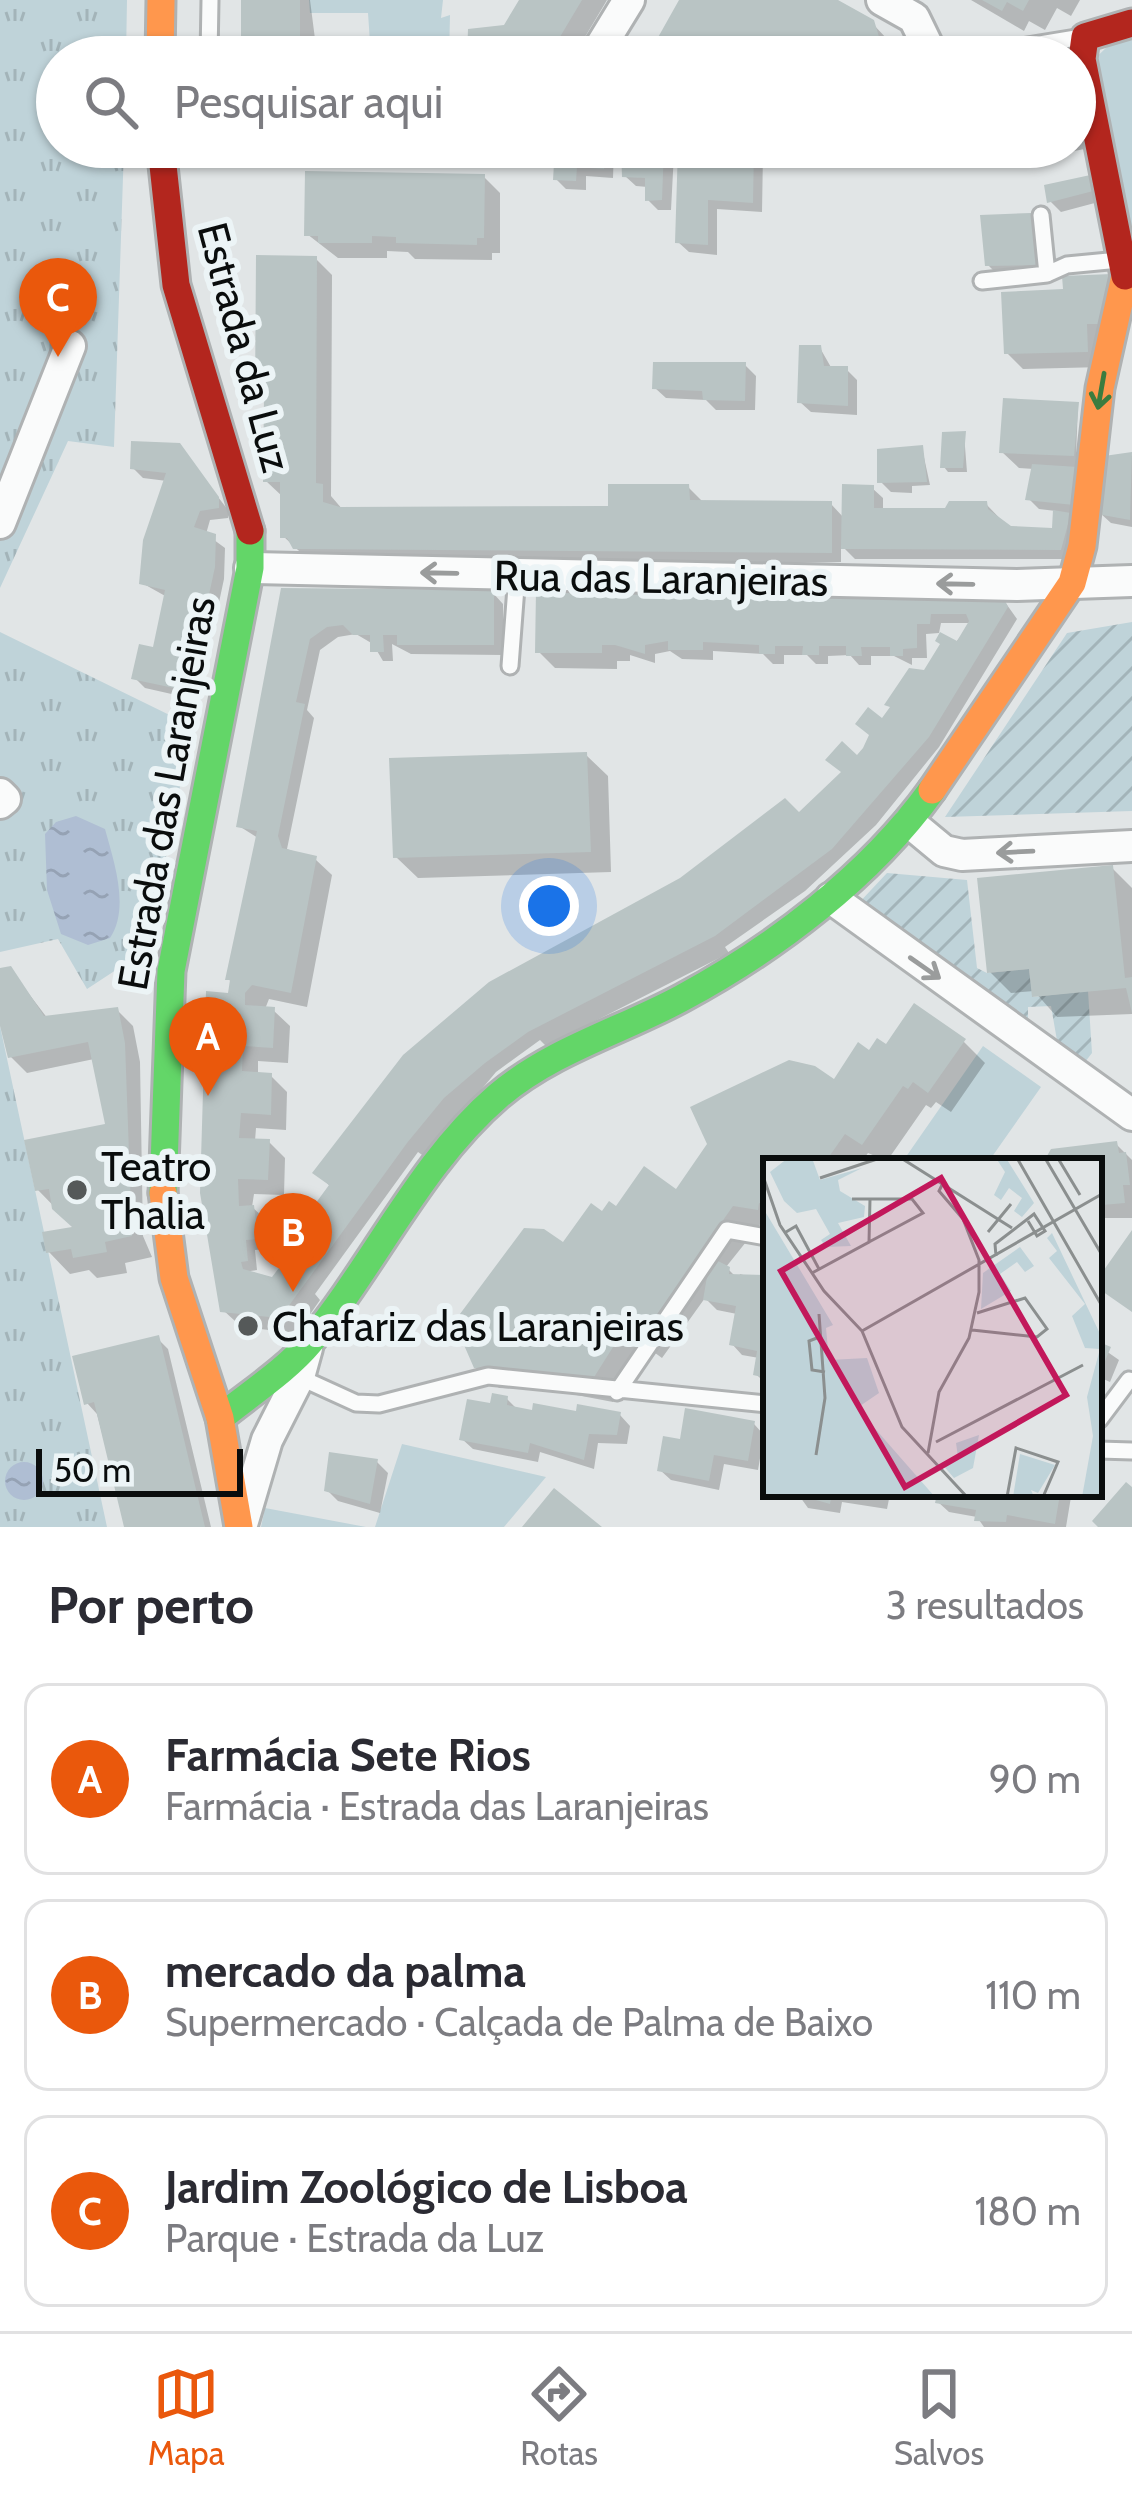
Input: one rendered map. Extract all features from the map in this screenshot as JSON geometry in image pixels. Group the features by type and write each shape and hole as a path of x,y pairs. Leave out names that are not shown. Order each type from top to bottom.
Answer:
{"street":[{"path":"160,36 161,0"},
{"path":"607,36 629,0"},
{"path":"882,0 914,18 923,36"},
{"path":"1126,0 1132,11"},
{"path":"1088,36 1132,23"},
{"path":"220,1418 308,1345 446,1152 498,1096 568,1050 739,964 831,898 909,822 975,734 1072,583 1082,546 1100,388 1128,303 1124,260 1096,130"},
{"name":"Estrada da Luz","path":"163,168 176,285 242,492 250,568"},
{"path":"0,523 11,469 70,346"},
{"name":"Rua das Laranjeiras","path":"250,568 1132,581"},
{"name":"Estrada das Laranjeiras","path":"240,1527 220,1418 166,1238 165,1130 171,971 250,568"},
{"path":"909,822 944,851 962,855 1132,846"},
{"path":"831,898 1132,1115"},
{"path":"240,1527 274,1422 299,1377 308,1345"},
{"path":"220,1418 250,1427 274,1422"}],"lane":[{"path":"209,36 210,0"},
{"path":"1041,215 1047,274"},
{"path":"982,281 1124,260"},
{"path":"510,666 517,574"},
{"path":"617,1392 727,1230 763,1236"},
{"path":"299,1377 356,1403 379,1404 488,1376 617,1392 671,1390 763,1404"},
{"path":"1102,1416 1129,1380"},
{"path":"1102,1450 1132,1451"}],"green space":[{"path":"0,0 127,0 126,36 36,36 36,168 123,168 114,447 68,441 0,588"},
{"path":"309,0 443,0 441,18 450,15 450,36 370,36 368,13 310,13"},
{"path":"1132,23 1132,300 1096,131 1096,58"},
{"path":"1132,622 1132,811 945,817 1067,633"},
{"path":"0,632 192,726 148,949 87,989 58,939 0,952"},
{"path":"887,873 967,880 977,968 987,973 1029,969 1033,997 1088,991 1092,1053 1085,1062 1077,1063 1059,1052 1051,1006 1028,1007 1028,1024 855,907"},
{"path":"0,1026 107,1527 0,1527"},
{"path":"983,1046 1041,1087 991,1158 905,1158"},
{"path":"402,1444 546,1477 504,1527 375,1527"},
{"path":"265,1508 366,1527 261,1527"}],"water":[{"path":"76,816 105,829 120,899 110,938 88,945 61,934 47,890 45,834 56,822"},
{"path":"24,1462 38,1467 43,1481 38,1495 24,1500 10,1495 5,1481 10,1467"}],"building":[{"path":"241,0 300,0 300,36 241,36"},
{"path":"519,0 582,0 561,36 468,36 468,29 504,25"},
{"path":"679,0 838,0 874,20 879,36 659,36"},
{"path":"982,0 1029,0 1023,11 1007,2 1002,11"},
{"path":"554,168 577,168 576,181 553,180"},
{"path":"622,168 663,168 662,200 645,201 645,178 622,177"},
{"path":"677,168 754,168 753,203 708,200 708,245 675,243"},
{"path":"305,171 485,174 484,238 477,238 477,245 396,243 396,237 372,236 372,243 318,243 318,236 304,236"},
{"path":"1095,174 1097,190 1047,203 1044,185"},
{"path":"1031,213 1038,265 985,266 980,215"},
{"path":"256,255 317,256 316,483 323,484 323,502 340,507 608,506 608,484 689,484 690,500 832,501 832,553 293,549 287,538 280,538 280,482 263,482 264,395 255,395"},
{"path":"1112,274 1106,324 1087,324 1088,352 1004,354 1001,292 1063,289 1062,276"},
{"path":"799,345 821,345 824,366 848,366 848,406 797,403"},
{"path":"653,362 746,362 745,401 703,400 702,391 652,389"},
{"path":"1003,398 1079,402 1074,456 999,453"},
{"path":"966,431 963,468 940,468 942,432"},
{"path":"131,441 180,443 219,497 219,508 200,511 194,527 216,534 215,567 188,691 131,679 139,644 153,647 165,590 139,584 143,540 166,473 130,469"},
{"path":"923,445 927,482 877,483 877,449"},
{"path":"1132,452 1130,520 1097,514 1104,456"},
{"path":"1032,464 1078,467 1074,505 1025,500"},
{"path":"842,484 874,485 874,508 945,508 949,501 987,501 988,509 1011,526 1052,528 1053,510 1071,513 1061,550 841,549"},
{"path":"281,588 494,590 494,645 397,645 397,635 383,635 384,652 370,652 370,635 353,635 343,625 327,627 310,639 296,702 305,704 278,836 282,848 317,856 291,993 252,985 245,993 245,1005 275,1007 273,1048 243,1046 242,1071 272,1073 271,1115 241,1113 239,1138 270,1139 268,1180 238,1179 239,1206 254,1205 258,1239 246,1240 248,1261 241,1262 243,1269 272,1277 282,1264 274,1258 286,1242 278,1237 302,1205 310,1211 329,1185 312,1173 403,1055 489,982 680,878 785,798 799,812 841,772 825,760 842,741 857,755 863,748 869,735 855,724 868,707 882,718 890,707 884,705 909,668 924,670 940,644 935,641 940,632 957,641 969,621 966,614 931,614 930,624 917,624 917,648 903,649 903,656 890,656 890,647 861,647 862,656 846,656 846,646 819,646 819,655 802,655 803,646 775,646 775,654 759,654 759,645 703,642 703,650 668,650 668,641 645,645 645,654 615,645 602,645 602,653 535,653 536,590 1001,592 1008,607 929,737 832,849 715,936 528,1032 485,1063 444,1098 407,1143 280,1318 220,1312 200,1193 206,991 228,993 230,980 225,980 257,831 236,827"},
{"path":"587,752 591,852 393,858 389,758"},
{"path":"1113,865 1125,978 1132,977 1132,1013 1126,988 1032,997 1029,969 987,973 977,878"},
{"path":"11,966 44,1016 118,1007 125,1043 132,1236 105,1242 107,1252 73,1258 71,1249 46,1253 42,1232 72,1227 52,1209 49,1189 35,1191 24,1140 105,1124 88,1042 8,1058 0,1026 0,968"},
{"path":"914,1003 966,1039 928,1093 913,1082 908,1089 903,1086 862,1145 845,1134 828,1158 763,1158 763,1204 759,1203 758,1210 733,1206 640,1339 625,1328 591,1382 526,1370 474,1368 454,1322 524,1228 544,1229 563,1242 591,1203 602,1211 609,1201 616,1206 644,1166 676,1189 707,1144 690,1107 789,1060 815,1066 834,1079 858,1042 869,1050 877,1038 886,1044"},
{"path":"1117,1141 1119,1153 1126,1152 1130,1185 1123,1185 1125,1203 1102,1205 1102,1158 1046,1158 1051,1149"},
{"path":"1132,1230 1132,1312 1102,1291 1102,1273"},
{"path":"718,1261 730,1267 729,1274 763,1275 763,1377 753,1375 757,1351 729,1345 736,1306 703,1300 708,1271"},
{"path":"159,1335 205,1527 124,1527 94,1402 84,1405 72,1356"},
{"path":"1102,1343 1111,1347 1102,1368"},
{"path":"492,1393 508,1396 507,1405 532,1410 533,1403 621,1412 617,1435 589,1434 584,1460 530,1443 528,1453 459,1440 467,1399 490,1403"},
{"path":"685,1408 755,1421 748,1461 714,1455 709,1481 657,1471 663,1436 680,1439"},
{"path":"329,1452 378,1459 370,1504 324,1491"},
{"path":"1126,1482 1132,1487 1132,1527 1098,1527 1092,1521"},
{"path":"554,1488 602,1527 522,1527"},
{"path":"806,1497 831,1497 830,1504"},
{"path":"936,1497 1060,1497 1055,1524 1007,1515 1006,1522 974,1521 976,1510 935,1503"}],"traffic: fast":[{"path":"163,1193 171,971 250,568 250,531"},
{"path":"220,1418 310,1342 421,1183 498,1096 564,1053 717,978 786,933 880,852 932,790"}],"traffic: slow":[{"path":"160,36 161,0"},
{"path":"932,790 1072,583 1082,546 1100,388 1125,276"},
{"path":"163,1193 174,1278 220,1418 239,1527"}],"traffic: jam":[{"path":"1088,36 1132,23"},
{"path":"1096,130 1125,276"},
{"path":"163,168 176,285 250,531"}],"place":[{"name":"Jardim Zoológico de Lisboa","path":"58,357"},
{"name":"Farmácia Sete Rios","path":"208,1096"},
{"name":"Teatro Thalia","path":"77,1190"},
{"name":"mercado da palma","path":"293,1292"},
{"name":"Chafariz das Laranjeiras","path":"248,1326"}]}
